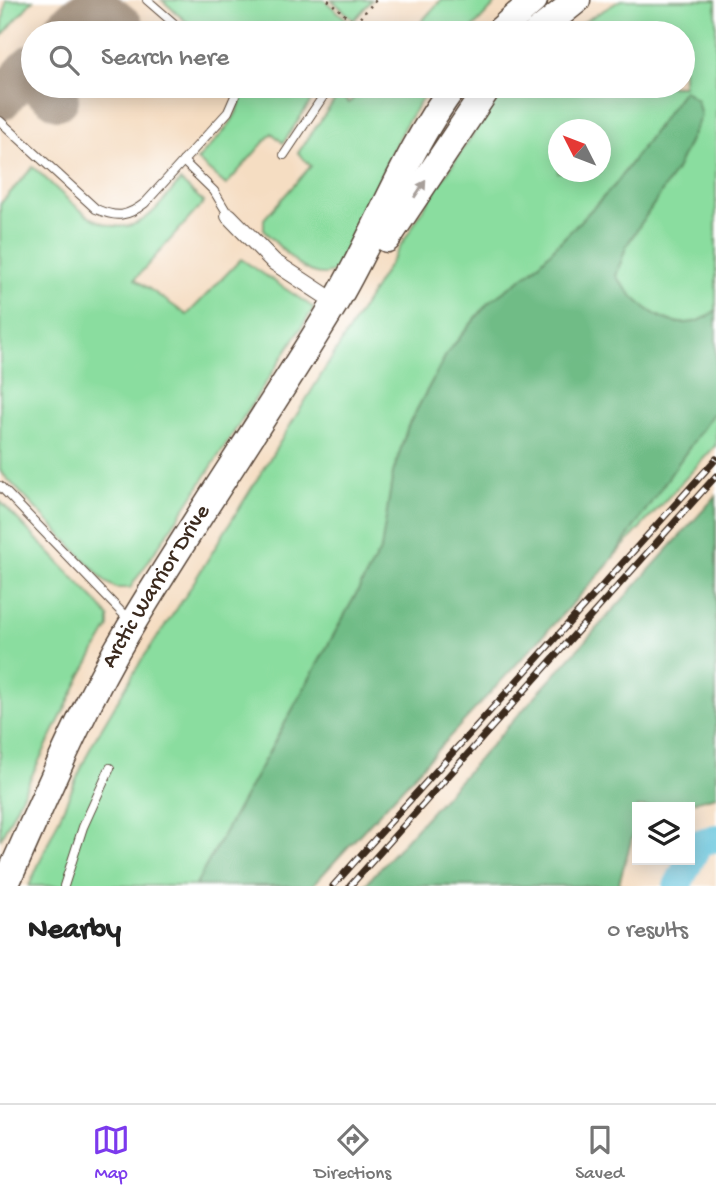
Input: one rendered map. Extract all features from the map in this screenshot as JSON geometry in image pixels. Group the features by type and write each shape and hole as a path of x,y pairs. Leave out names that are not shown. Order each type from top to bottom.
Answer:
{"main road":[{"path":"510,21 534,0"},
{"path":"551,21 577,0"},
{"name":"Arctic Warrior Drive","path":"5,886 91,699 132,624 335,302 372,236 417,144 446,98"},
{"name":"Arctic Warrior Drive","path":"335,302 381,248 481,98"}],"street":[{"path":"229,216 274,262 335,302"}],"lane":[{"path":"147,0 171,21"},
{"path":"0,121 96,209 113,216 130,215 228,111 235,98"},
{"path":"284,155 322,98"},
{"path":"183,161 214,191 229,216"},
{"path":"0,486 132,624"},
{"path":"64,886 83,827 110,768"}],"path":[{"path":"328,0 352,21"},
{"path":"356,21 376,0"}],"green space":[{"path":"6,0 33,0 1,37"},
{"path":"162,0 324,0 349,21 186,21"},
{"path":"332,0 372,0 354,20"},
{"path":"441,0 499,0 479,21 422,21"},
{"path":"621,0 716,0 716,445 312,886 29,886 91,746 141,661 184,598 427,203 497,98 695,98 695,21 585,21"},
{"path":"241,98 313,98 283,143 272,133 226,185 197,160 221,135 239,108"},
{"path":"336,98 343,98 349,103 353,98 422,98 404,127 336,270 326,274 316,273 297,263 264,231 264,219 311,166 298,153"},
{"path":"678,98 697,100 701,116 676,170 627,245 616,276 648,309 674,322 688,323 702,319 716,310 716,409 607,566 312,886 195,886 381,549 393,473 408,426 447,353 488,303 533,270 614,186"},
{"path":"33,167 78,208 105,224 118,227 132,225 146,218 180,181 204,202 135,279 187,315 241,259 314,308 130,588 116,588 106,582 0,471 0,204"},
{"path":"716,496 716,796 694,802 632,802 632,838 618,886 364,886"},
{"path":"0,501 98,603 109,617 109,627 82,674 0,840"}],"waterway":[{"path":"677,886 699,843 716,838"}],"taxiway":[{"path":"74,21 90,11 105,14 116,21"},
{"path":"0,100 21,77"}],"railway":[{"path":"333,886 716,459"},
{"path":"350,886 716,476"}]}
